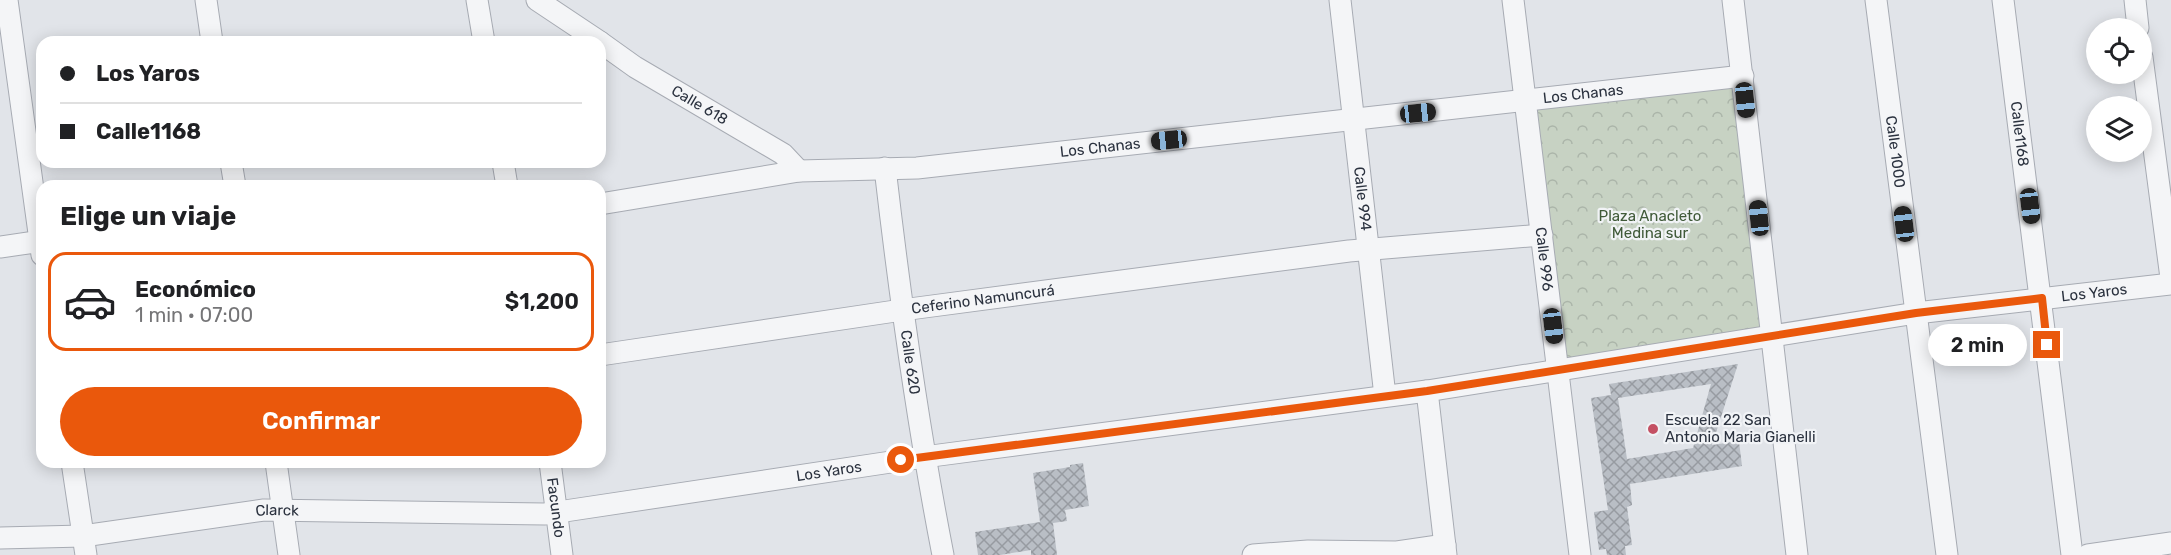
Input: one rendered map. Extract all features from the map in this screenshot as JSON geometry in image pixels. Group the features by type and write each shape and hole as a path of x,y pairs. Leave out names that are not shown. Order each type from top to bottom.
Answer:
{"street":[{"path":"7,0 36,210"},
{"path":"206,0 211,36"},
{"path":"477,0 483,36"},
{"name":"Calle 618","path":"537,0 591,36"},
{"name":"Calle 994","path":"1340,0 1385,396"},
{"name":"Calle 996","path":"1513,0 1580,555"},
{"path":"1733,0 1797,555"},
{"name":"Calle 1000","path":"1876,0 1947,555"},
{"name":"Calle1168","path":"2004,0 2072,555"},
{"path":"2134,0 2137,18"},
{"name":"Calle 618","path":"606,46 635,67 783,154 799,171"},
{"name":"Los Chanas","path":"606,203 799,171 917,168 1743,76"},
{"path":"2146,84 2171,278"},
{"name":"Calle 620","path":"885,168 902,310 924,457 943,555"},
{"name":"Ceferino Namuncurá","path":"606,354 902,310 1367,249 1542,235"},
{"path":"0,247 36,246"},
{"name":"Los Yaros","path":"557,512 924,457 1427,391 1916,313 2171,284"},
{"path":"1253,555 1446,550 1427,391"},
{"path":"73,468 84,545"},
{"path":"277,468 289,555"},
{"name":"Facundo","path":"551,468 562,555"},
{"name":"Clarck","path":"0,538 84,545 264,510 545,514 557,512"},
{"path":"2088,555 2171,543"}],"green space":[{"name":"Plaza Anacleto Medina sur","path":"1743,76 1772,336 1559,371 1526,100"}],"building":[{"path":"1738,364 1712,445 1739,441 1742,466 1630,484 1632,505 1627,507 1632,545 1625,546 1626,555 1607,555 1606,549 1599,550 1594,512 1608,510 1591,398 1611,395 1609,384","holes":["1711,384 1693,448 1627,459 1618,398"]},
{"path":"1083,463 1089,506 1065,510 1067,521 1053,523 1057,555 1031,555 1031,550 1000,555 978,555 975,532 1040,522 1033,473"}],"place":[{"name":"Escuela 22 San Antonio Maria Gianelli","path":"1653,429"}],"route":[{"path":"901,460 1427,391 1916,313 2042,298 2047,345"}]}
